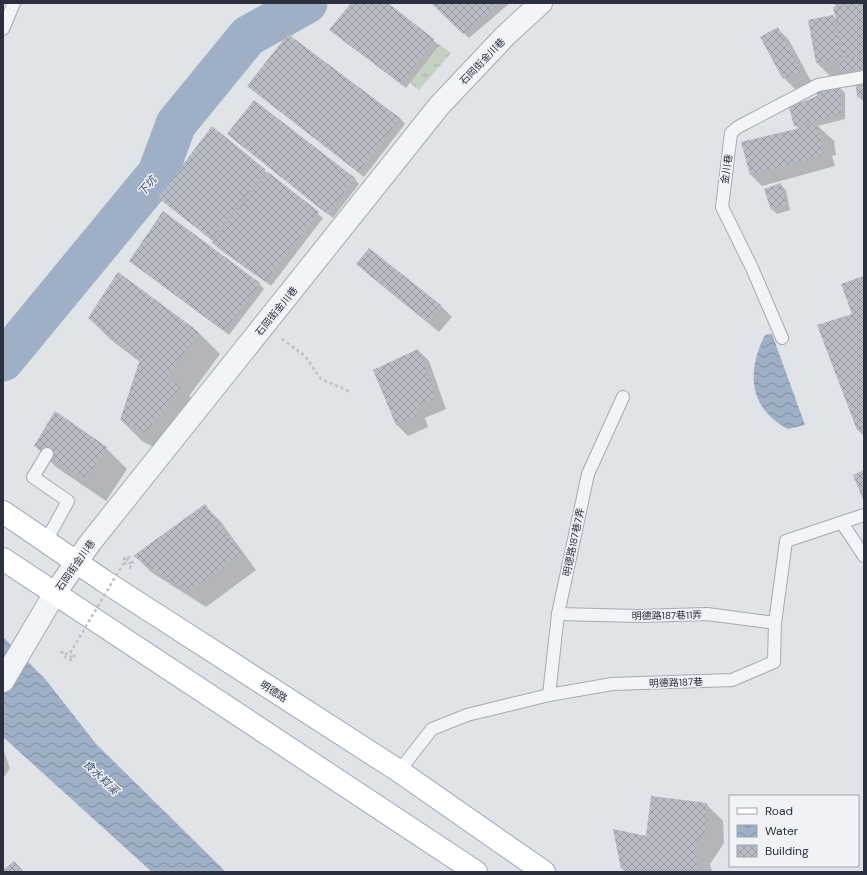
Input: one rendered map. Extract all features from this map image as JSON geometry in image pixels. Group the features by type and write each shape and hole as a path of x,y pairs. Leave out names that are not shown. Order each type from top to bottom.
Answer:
{"main road":[{"name":"明德路","path":"3,512 76,562 399,771 544,872"},
{"path":"3,559 476,872"}],"street":[{"name":"石岡街金川巷","path":"3,681 55,593 76,562 439,106 506,36 541,3"}],"lane":[{"path":"3,29 14,3"},
{"name":"金川巷","path":"782,338 752,268 722,207 731,133 738,127 818,85 864,77"},
{"name":"明德路187巷7弄","path":"549,695 558,614 588,474 623,397"},
{"path":"46,542 68,501 33,477 47,454"},
{"name":"明德路187巷","path":"399,771 432,729 467,715 549,695 612,684 732,680 774,662 775,623 786,541 842,524 864,515"},
{"path":"842,524 864,556"},
{"name":"明德路187巷11弄","path":"558,614 639,616 707,614 775,623"}],"path":[{"path":"263,327 305,356 321,379 351,392"},
{"path":"61,651 66,658 71,660 74,658 74,654 69,651 66,654 71,657 70,653 126,559 131,562 128,565 123,562 123,559 129,557 132,559 132,566 127,567 121,564"}],"green space":[{"path":"439,44 451,53 419,90 410,83"}],"water":[{"path":"772,334 805,425 788,429 775,421 765,411 759,400 755,388 755,362 765,335"},
{"name":"食水嵙溪","path":"3,637 46,680 96,744 226,872 152,872 3,737"}],"building":[{"path":"351,3 388,3 434,39 401,84 329,30"},
{"path":"431,3 499,3 463,34"},
{"path":"851,3 864,3 864,54 844,58 833,7"},
{"path":"833,15 842,59 816,63 808,20"},
{"path":"778,27 801,72 783,79 760,37"},
{"path":"288,34 400,118 358,172 247,86"},
{"path":"864,56 864,68 841,72 839,61"},
{"path":"817,87 840,87 841,114 794,126 789,107 817,96"},
{"path":"856,87 864,88 864,96 857,97"},
{"path":"254,100 355,178 327,214 227,134"},
{"path":"817,124 824,155 750,175 741,142"},
{"path":"212,126 266,170 211,239 158,198"},
{"path":"268,172 319,212 265,281 212,243"},
{"path":"781,183 786,204 771,210 764,189"},
{"path":"163,211 260,283 224,331 129,261"},
{"path":"369,248 441,305 428,322 356,264"},
{"path":"118,272 199,332 166,377 181,387 145,433 120,420 140,359 88,318"},
{"path":"864,276 864,427 857,430 817,325 852,314 841,284"},
{"path":"418,349 436,398 415,406 418,416 396,425 373,370"},
{"path":"55,411 107,447 85,480 34,446"},
{"path":"864,470 864,502 853,475"},
{"path":"205,504 241,553 189,592 133,556"},
{"path":"651,796 707,803 708,827 694,847 699,872 635,872 621,869 613,829 646,836"},
{"path":"14,861 24,872 3,872 3,870"}],"waterway":[{"name":"下坑","path":"3,361 158,173 176,124 248,36 307,3"}]}
